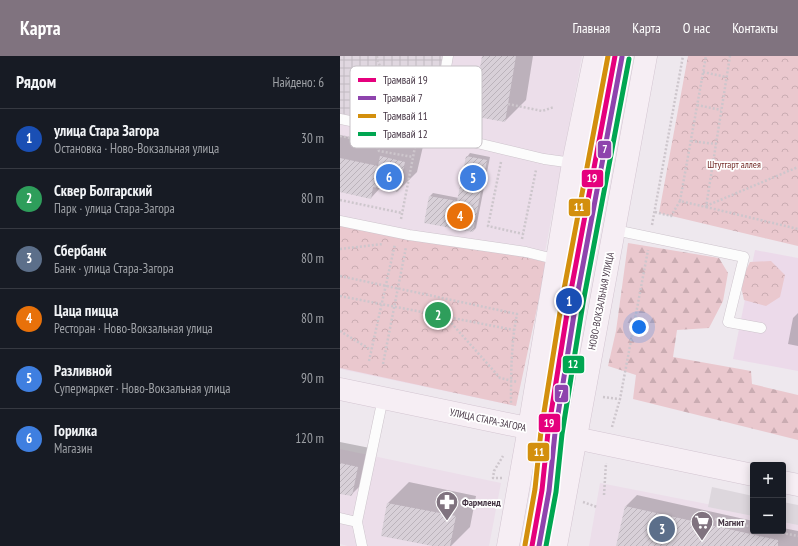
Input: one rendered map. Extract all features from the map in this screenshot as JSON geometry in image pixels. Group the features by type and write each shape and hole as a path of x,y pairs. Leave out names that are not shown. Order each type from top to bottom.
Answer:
{"main road":[{"path":"508,546 530,428 573,163 595,56"},
{"name":"НОВО-ВОКЗАЛЬНАЯ УЛИЦА","path":"556,546 646,56"},
{"name":"УЛИЦА СТАРА-ЗАГОРА","path":"340,389 750,474"},
{"path":"786,483 798,485"}],"lane":[{"path":"446,66 448,56"},
{"path":"340,119 350,121"},
{"path":"482,145 538,158 573,163"},
{"path":"340,221 405,234 526,252 558,260"},
{"path":"615,230 744,257 728,322 761,328"},
{"path":"362,546 357,522 384,398"},
{"path":"340,518 357,522"}],"path":[{"path":"377,56 376,61 380,66"},
{"path":"604,495 607,445 620,399 683,56"},
{"path":"655,212 671,216 680,200 706,56"},
{"path":"706,207 730,56"},
{"path":"703,72 726,77"},
{"path":"508,104 542,111 554,107"},
{"path":"697,105 721,110"},
{"path":"340,136 350,138"},
{"path":"691,141 716,144"},
{"path":"378,148 379,151 413,157"},
{"path":"401,219 415,148"},
{"path":"503,150 488,226 523,234"},
{"path":"521,244 538,158"},
{"path":"706,207 798,167"},
{"path":"340,200 402,213"},
{"path":"680,200 798,229"},
{"path":"369,361 395,243 405,234"},
{"path":"383,364 399,288 405,234"},
{"path":"340,249 387,244"},
{"path":"340,276 517,314 514,330 511,381 512,409"},
{"path":"340,296 514,330"},
{"path":"446,317 500,378 583,394 620,399"},
{"path":"340,331 371,350"},
{"path":"503,456 494,471 493,478 506,479"},
{"path":"577,500 598,507"},
{"path":"714,519 750,526"},
{"path":"786,534 798,536"}],"shaded area":[{"path":"340,56 582,56 516,406 340,369"},
{"path":"340,56 448,56 446,66 350,66 350,121 340,119"},
{"path":"755,250 798,258 798,371 733,359"},
{"path":"340,449 501,483 489,546 348,546 340,544"},
{"path":"600,483 750,512 750,534 786,534 786,520 798,522 798,546 589,546"},
{"path":"712,487 750,495 750,515 708,507"},
{"path":"786,503 798,505 798,525 786,523"}],"green space":[{"name":"Штутгарт аллея","path":"688,56 798,56 798,246 659,213"},
{"path":"340,219 547,262 516,406 340,368"},
{"path":"628,243 719,258 728,273 723,301 709,328 677,330 673,357 751,371 752,384 798,395 798,440 633,399 636,375 608,366 616,331"},
{"path":"771,261 785,275 780,297 766,306 744,300 740,282 750,262"}],"building":[{"path":"482,56 516,56 505,122 482,118 482,66 480,66"},
{"path":"380,156 405,162 398,192 373,187 371,199 340,192 340,158 378,166"},
{"path":"466,156 487,160 473,232 424,223 429,196 457,201"},
{"path":"340,463 358,467 352,496 340,494"},
{"path":"387,503 456,516 450,546 433,546 381,536"},
{"path":"625,506 778,540 778,546 616,546"}],"tram line":[{"name":"11","path":"525,545 535,489 541,431 562,300 608,56"},
{"name":"19","path":"532,546 542,490 548,432 569,301 615,56"},
{"name":"7","path":"539,546 549,491 555,433 576,302 622,57"},
{"name":"12","path":"546,546 556,492 562,434 583,303 629,59"}],"place":[{"name":"Горилка","path":"389,177"},
{"name":"Разливной","path":"473,178"},
{"name":"Цаца пицца","path":"460,216"},
{"name":"улица Стара Загора","path":"569,301"},
{"name":"Сквер Болгарский","path":"438,315"},
{"name":"Фармленд","path":"447,522"},
{"name":"Сбербанк","path":"662,529"},
{"name":"Магнит","path":"702,542"}]}
